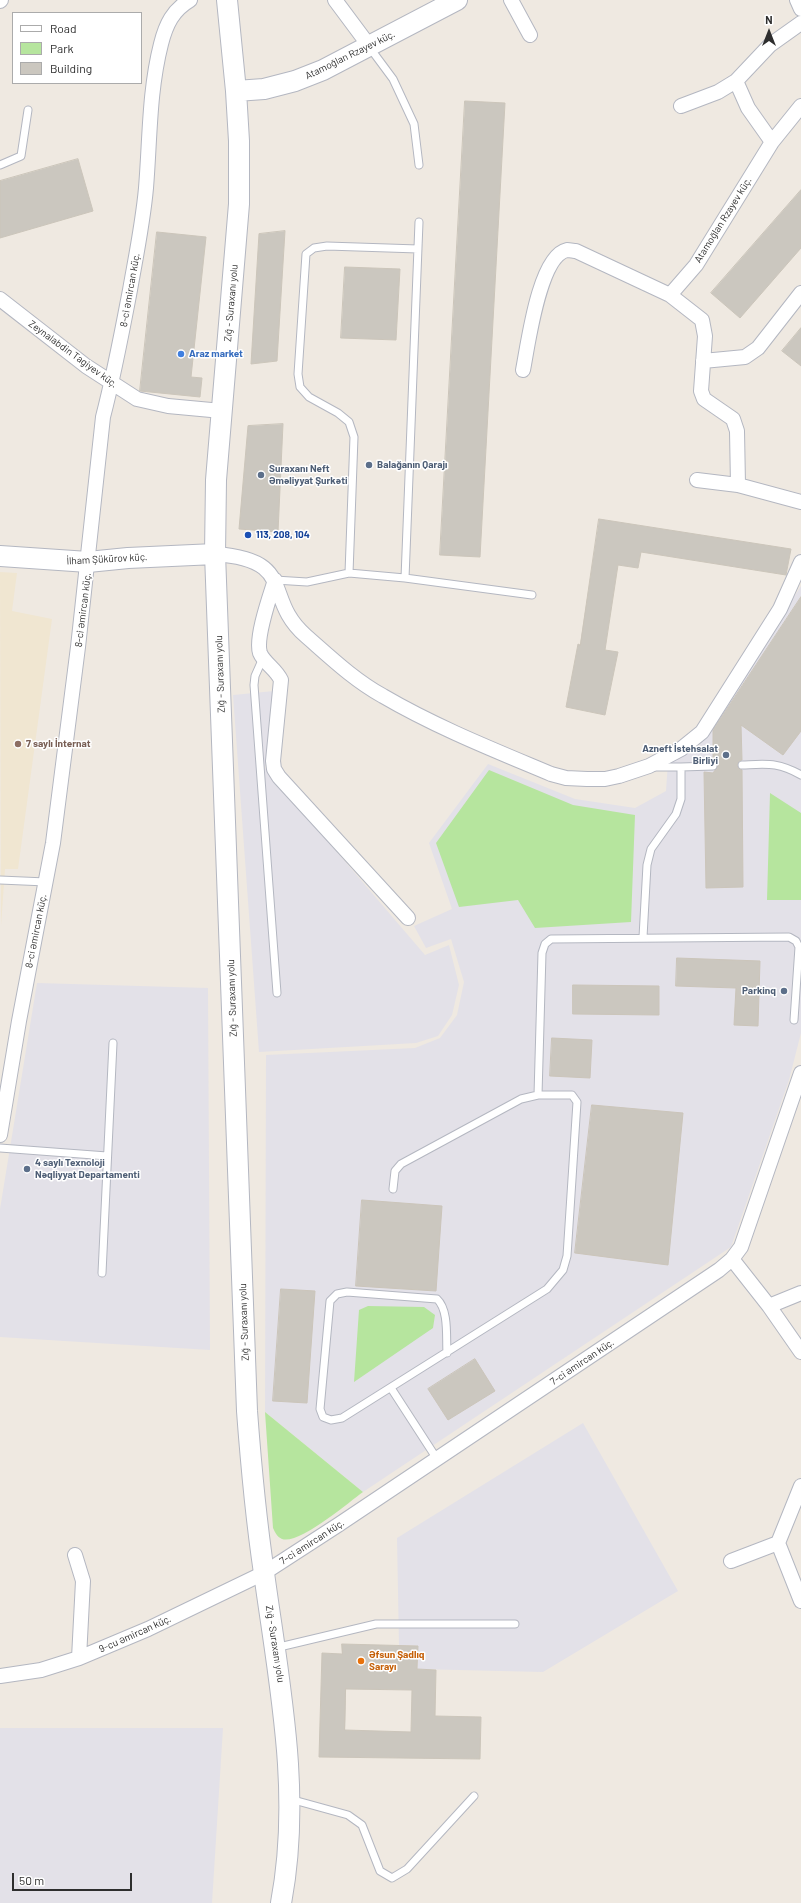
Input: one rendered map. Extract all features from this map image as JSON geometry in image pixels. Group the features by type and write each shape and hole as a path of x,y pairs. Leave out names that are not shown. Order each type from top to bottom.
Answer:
{"main road":[{"name":"Zığ - Suraxanı yolu","path":"227,0 236,91 239,141 238,204 216,480 215,554 247,1411 252,1480 287,1744 290,1799 290,1835 286,1878 281,1903"},
{"name":"Atamoğlan Rzayev küç.","path":"236,91 264,89 295,81 324,70 457,0"},
{"name":"İlham Şükürov küç.","path":"0,556 88,562 128,558 215,554"}],"street":[{"name":"8-ci Əmircan küç.","path":"0,1135 19,1021 53,843 88,562 103,417 112,384 139,240 146,188 150,104 161,43 169,19 179,7 190,0"},
{"path":"335,0 370,47"},
{"path":"511,0 530,35"},
{"path":"797,0 801,9"},
{"path":"680,106 718,92 736,81 770,45 801,23"},
{"path":"736,81 748,108 772,142"},
{"name":"Atamoğlan Rzayev küç.","path":"670,295 696,265 772,142 801,106"},
{"path":"523,370 538,292 555,258 567,250 576,251 670,295 702,320 705,336 700,391 704,399 733,420 737,431 738,485"},
{"path":"703,361 745,357 758,348 801,294"},
{"name":"Zeynalabdin Tagiyev küç.","path":"0,299 112,384 138,399 168,406 222,411"},
{"path":"698,480 738,485 801,502"},
{"path":"215,554 234,555 251,560 266,568 275,580 286,610 300,631 348,672 382,696 450,730 551,774 566,778 605,779 650,766 681,749 702,732 780,609 801,562"},
{"path":"275,580 266,608 259,642 260,652 263,658 278,673 281,680 273,761 274,769 408,918"},
{"name":"7-ci Əmircan küç.","path":"264,1573 681,1296 732,1259 740,1247 801,1072"},
{"path":"732,1259 769,1306 801,1352"},
{"path":"769,1306 801,1293"},
{"path":"730,1561 778,1543 791,1515 801,1486"},
{"path":"778,1543 801,1601"},
{"path":"75,1555 83,1581 80,1658"},
{"name":"9-cu Əmircan küç.","path":"0,1676 40,1670 80,1658 148,1629 264,1573"}],"lane":[{"path":"370,47 393,79 414,124 419,165"},
{"path":"0,165 21,156 28,110"},
{"path":"405,578 419,222"},
{"path":"349,573 354,437 349,422 338,413 309,397 300,387 298,374 306,254 314,248 326,246 418,249"},
{"path":"275,580 306,582 349,573 405,578 532,595"},
{"path":"263,658 255,676 254,685 277,993"},
{"path":"742,765 774,764 788,768 801,775"},
{"path":"650,766 713,766"},
{"path":"643,937 647,865 651,849 676,814 681,799 681,767"},
{"path":"0,880 46,882"},
{"path":"538,1095 542,952 545,944 551,939 643,937 789,937 796,941 799,947 794,1020"},
{"path":"102,1273 113,1042"},
{"path":"393,1189 395,1171 401,1164 522,1099 538,1095 572,1095 577,1102 567,1256 562,1270 547,1289 447,1353 342,1418 331,1420 323,1417 320,1410 330,1301 337,1294 346,1292 437,1299 442,1304 444,1312 447,1353"},
{"path":"0,1148 107,1156"},
{"path":"391,1388 437,1459"},
{"path":"275,1648 376,1624 515,1624"},
{"path":"290,1799 348,1815 362,1825 380,1871 392,1878 407,1869 474,1796"}],"shaded area":[{"name":"7 saylı İnternat","path":"0,572 17,573 12,611 52,619 18,869 5,869 1,926"},
{"name":"Azneft İstehsalat Birliyi","path":"801,586 801,1033 789,1080 731,1247 363,1492 265,1412 266,1055 415,1048 440,1038 457,1015 464,982 451,939 426,948 414,926 452,909 429,843 488,764 575,799 635,808 666,791 668,762 697,749"},
{"path":"274,691 265,768 425,955 449,945 459,985 452,1015 438,1036 416,1043 259,1052 233,695"},
{"path":"37,983 208,988 210,1350 0,1337 0,1209"},
{"path":"583,1423 678,1591 543,1672 417,1669 418,1646 399,1645 397,1538"},
{"path":"0,1728 223,1728 212,1903 0,1903"}],"green space":[{"path":"489,770 573,805 635,815 631,922 535,928 518,900 459,907 436,843"},
{"path":"770,793 801,813 801,900 767,900"},
{"path":"368,1306 424,1307 435,1315 433,1328 354,1382 359,1310"},
{"path":"265,1412 363,1492 324,1522 300,1536 290,1539 280,1538 273,1528"}],"building":[{"path":"465,101 505,103 480,557 440,555"},
{"path":"78,159 93,211 0,238 0,181"},
{"path":"801,190 801,248 740,318 711,293"},
{"path":"285,231 277,361 251,364 259,234"},
{"path":"157,232 206,237 191,377 202,378 200,397 140,391"},
{"path":"345,267 400,269 396,340 341,338"},
{"path":"801,328 801,366 782,351"},
{"path":"283,424 278,532 239,529 248,426"},
{"path":"599,519 791,549 786,575 641,552 638,568 618,565 605,650 618,652 605,715 566,707 578,644 580,645"},
{"path":"801,597 801,731 783,755 741,725 742,760 739,761 737,765 738,768 742,770 743,887 706,888 704,772 713,773 718,766 717,763 713,761 713,730"},
{"path":"677,958 760,961 758,1026 734,1025 736,988 676,986"},
{"path":"573,985 659,986 659,1015 573,1014"},
{"path":"552,1038 592,1040 590,1078 550,1076"},
{"path":"592,1105 683,1113 668,1265 575,1253"},
{"path":"362,1200 442,1206 436,1291 356,1286"},
{"path":"281,1289 315,1291 307,1403 273,1401"},
{"path":"475,1359 495,1391 448,1420 428,1389"},
{"path":"342,1644 418,1646 417,1669 436,1670 435,1716 481,1717 480,1759 319,1757 322,1653 342,1654","holes":["346,1689 412,1690 411,1732 345,1730"]}],"place":[{"name":"Araz market","path":"181,354"},
{"name":"Balağanın Qarajı","path":"369,465"},
{"name":"Suraxanı Neft Əməliyyat Şurkəti","path":"261,475"},
{"name":"113, 208, 104","path":"248,535"},
{"name":"7 saylı İnternat","path":"18,744"},
{"name":"Azneft İstehsalat Birliyi","path":"726,755"},
{"name":"Parkinq","path":"784,991"},
{"name":"4 saylı Texnoloji Nəqliyyat Departamenti","path":"27,1169"},
{"name":"Əfsun Şadlıq Sarayı","path":"361,1661"}]}
